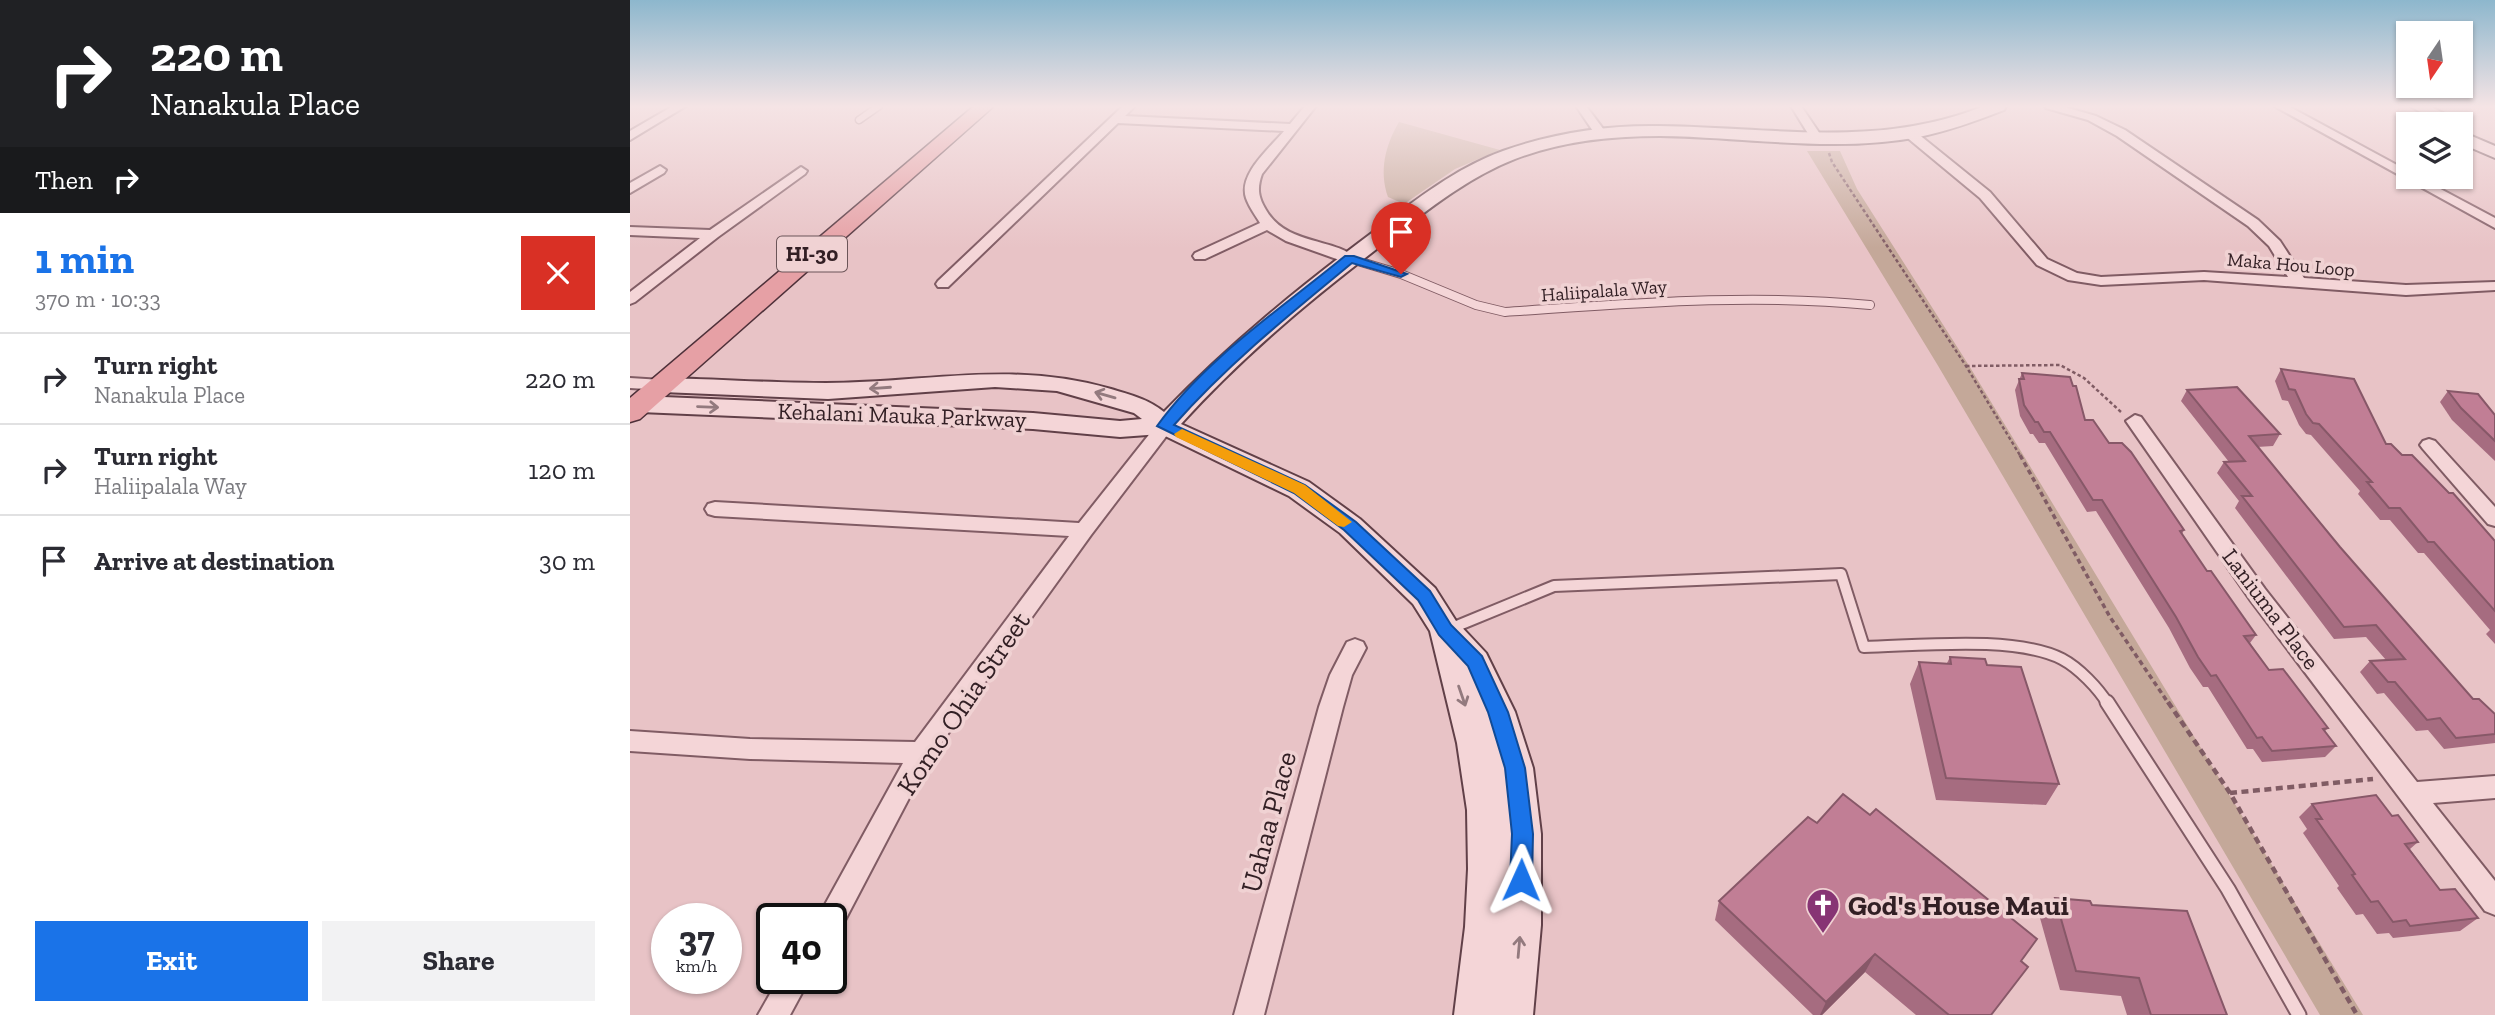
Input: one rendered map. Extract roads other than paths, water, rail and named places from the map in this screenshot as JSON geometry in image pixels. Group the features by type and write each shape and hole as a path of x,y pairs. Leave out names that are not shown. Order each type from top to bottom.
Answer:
{"main road":[{"name":"HI-30","path":"632,401 662,385 930,153"}],"street":[{"path":"943,285 1081,153"},
{"path":"1272,153 1256,173 1251,186 1253,199 1268,225 1291,238 1350,259"},
{"path":"1165,426 1205,381 1240,349 1350,259 1453,183 1480,167 1516,153"},
{"name":"Maka Hou Loop","path":"1934,153 1989,198 2042,262 2086,287 2204,276 2406,290 2495,286"},
{"path":"2150,153 2253,223 2275,244 2300,284"},
{"path":"2367,153 2396,169"},
{"path":"630,189 660,170"},
{"path":"630,299 713,234 802,171"},
{"path":"2432,189 2495,224"},
{"path":"1200,256 1268,225"},
{"path":"630,231 713,234"},
{"name":"Kehalani Mauka Parkway","path":"662,385 828,391 961,381 1027,381 1067,386 1143,407 1165,426 1299,489 1350,526 1424,596 1445,630 1475,662 1498,712 1515,768 1522,834 1521,925 1512,1015"},
{"name":"Kehalani Mauka Parkway","path":"632,401 1020,420 1120,429 1165,426"},
{"name":"Laniuma Place","path":"2134,421 2258,595 2495,902"},
{"name":"Komo Ohia Street","path":"840,903 921,753 1084,530 1165,426"},
{"path":"2429,445 2495,519"},
{"path":"715,509 1084,530"},
{"name":"Kehalani Mauka Parkway","path":"1445,630 1451,665 1472,726 1482,780 1489,855 1487,921 1475,1015"},
{"name":"Uahaa Place","path":"1249,1015 1331,708 1341,675 1355,648"},
{"path":"630,741 750,749 921,753"},
{"path":"2405,785 2495,787"},
{"path":"773,1015 786,994"}],"lane":[{"name":"Haliipalala Way","path":"1350,259 1401,274 1476,305 1504,312 1715,299 1817,300 1870,305"},
{"path":"1445,630 1554,586 1841,574 1864,647 2008,644 2062,659 2100,691 2228,889 2299,1015"}],"place":[{"name":"God's House Maui","path":"1823,935"}]}
